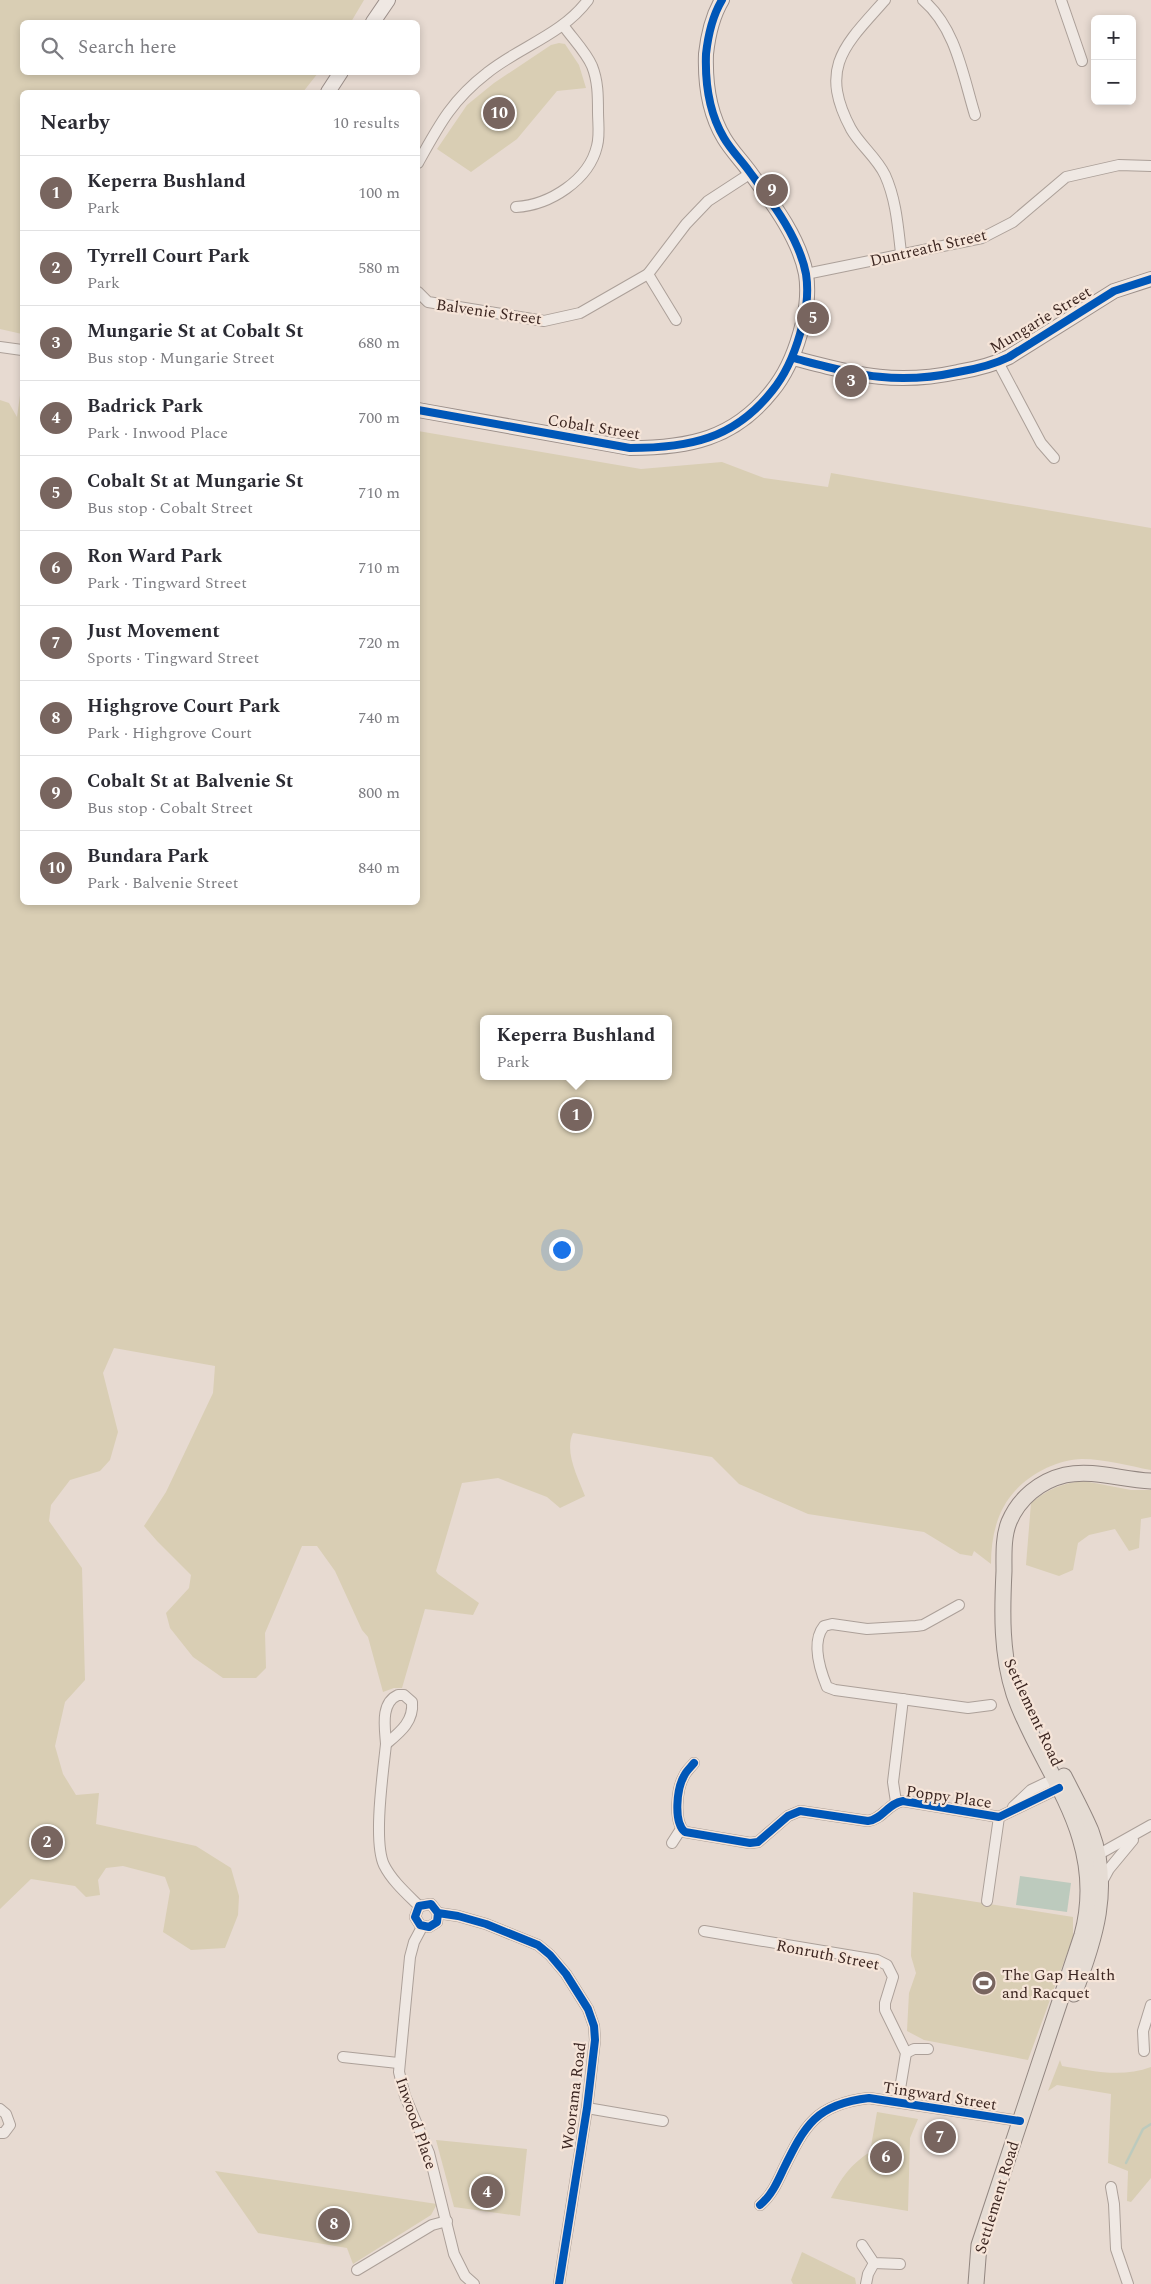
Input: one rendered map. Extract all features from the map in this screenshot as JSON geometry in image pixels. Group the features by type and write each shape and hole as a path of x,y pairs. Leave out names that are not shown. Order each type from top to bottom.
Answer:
{"main road":[{"name":"Settlement Road","path":"1022,2116 1046,2067 1093,1942 1100,1914 1102,1883 1077,1815 1059,1782 1005,1650 1002,1622 1005,1543 1008,1524 1023,1499 1048,1480 1065,1475 1089,1472 1151,1481"},
{"name":"Settlement Road","path":"976,2284 979,2245 1084,1928 1092,1858"}],"street":[{"path":"374,20 388,0"},
{"path":"420,159 445,114 467,90 488,72 564,26 588,0"},
{"name":"Cobalt Street","path":"420,410 630,448 683,445 732,429 760,407 780,381 793,358 804,323 806,274 795,242 751,173 724,138 711,106 705,75 707,42 722,0"},
{"path":"885,0 850,40 839,60 836,91 852,130 885,174 896,210 901,253"},
{"path":"924,0 936,11 947,28 976,115"},
{"path":"1061,0 1082,61"},
{"path":"516,207 530,206 554,196 578,180 590,163 597,146 597,83 592,64 564,26"},
{"path":"329,90 339,75"},
{"name":"Duntreath Street","path":"806,274 901,253 982,238 1013,222 1066,178 1120,165 1151,166"},
{"name":"Balvenie Street","path":"420,294 428,302 544,321 580,313 648,274 686,224 708,201 751,173"},
{"path":"648,274 676,320"},
{"name":"Mungarie Street","path":"793,358 887,379 934,376 998,362 1114,291 1151,279"},
{"path":"0,347 20,350"},
{"path":"998,362 1041,443 1054,458"},
{"path":"959,1605 923,1625 868,1629 828,1625 818,1633 817,1640 827,1687 835,1690 968,1708 991,1705"},
{"path":"896,1802 893,1782 903,1699"},
{"path":"386,1744 380,1824 383,1864 419,1906 415,1917 417,1923 422,1927 434,1924 438,1919 438,1913"},
{"path":"672,1842 681,1829 677,1814 683,1777 694,1763"},
{"name":"Poppy Place","path":"681,1829 685,1832 720,1838 758,1842 800,1810 868,1821 876,1820 896,1802 903,1801 1003,1815 1059,1782"},
{"path":"986,1901 1003,1815"},
{"path":"1092,1858 1151,1825"},
{"path":"1102,1883 1108,1869 1141,1832"},
{"name":"Woorama Road","path":"419,1906 430,1904 438,1913 477,1921 526,1938 550,1955 566,1974 588,2008 594,2026 595,2040 587,2108 559,2284"},
{"name":"Inwood Place","path":"422,1927 414,1942 410,1957 402,2044 398,2063 401,2082 429,2154 448,2221 454,2254 465,2276 474,2284"},
{"name":"Ronruth Street","path":"704,1931 877,1960 887,1965 893,1977 886,1997 885,2010 906,2053"},
{"path":"1144,2051 1143,2031 1151,2005"},
{"path":"898,2101 906,2053 914,2049 928,2049"},
{"path":"343,2057 398,2063"},
{"name":"Tingward Street","path":"760,2205 774,2190 795,2146 814,2118 846,2101 869,2098 1022,2116"},
{"path":"587,2108 663,2121"},
{"path":"0,2110 6,2114 10,2125 8,2130 0,2132"},
{"path":"1111,2187 1114,2204 1116,2249 1128,2284"},
{"path":"357,2270 432,2225 448,2221"},
{"path":"862,2245 874,2263"},
{"path":"874,2263 900,2264"},
{"path":"866,2284 868,2274 874,2263"}],"shaded area":[{"path":"0,0 364,0 352,20 20,20 20,75 316,75 305,90 20,90 20,334 0,329"},
{"path":"565,44 579,65 586,88 557,91 517,139 471,172 437,149 467,105 494,83 551,45"},
{"path":"20,395 20,905 420,905 420,431 641,469 722,462 764,478 828,487 831,473 1151,528 1151,1470 1108,1461 1082,1459 1059,1463 1036,1473 1017,1489 1003,1508 997,1521 994,1535 991,1564 974,1551 972,1556 960,1554 924,1532 808,1514 739,1484 712,1457 573,1433 570,1448 571,1456 585,1496 560,1508 547,1497 498,1478 462,1483 436,1571 479,1603 473,1615 425,1609 402,1688 394,1688 383,1692 368,1637 362,1630 335,1571 317,1546 302,1546 265,1633 266,1668 256,1678 223,1678 193,1657 170,1628 166,1613 189,1588 191,1575 144,1526 166,1492 213,1393 215,1366 114,1348 103,1373 118,1432 110,1460 100,1471 70,1480 51,1505 49,1521 82,1568 85,1680 65,1702 55,1746 63,1774 76,1795 99,1793 96,1824 196,1846 231,1868 239,1896 238,1915 225,1948 191,1950 163,1932 170,1891 165,1877 123,1866 106,1868 98,1880 100,1895 86,1897 75,1886 31,1879 0,1909 0,400 9,403 17,417"},
{"path":"1084,1481 1131,1490 1151,1490 1151,1517 1141,1519 1139,1548 1129,1551 1115,1529 1089,1535 1078,1543 1073,1570 1059,1576 1026,1565 1031,1503 1043,1494 1056,1488 1069,1483"},
{"path":"1020,1876 1071,1883 1067,1912 1016,1905"},
{"name":"The Gap Health and Racquet","path":"913,1892 1073,1917 1073,1937 1028,2060 924,2040 907,2031 909,1993 916,1973 911,1956"},
{"path":"1060,2060 1062,2066 1107,2073 1129,2072 1151,2067 1151,2178 1131,2202 1127,2201 1128,2171 1108,2163 1111,2094 1057,2085 1048,2091"},
{"path":"877,2112 918,2119 910,2138 908,2211 831,2198 847,2172 857,2161 870,2152"},
{"path":"436,2140 527,2149 520,2216 454,2207"},
{"path":"215,2171 437,2204 431,2215 353,2264 347,2248 258,2233"},
{"path":"802,2252 855,2278 856,2284 793,2284 791,2280"}],"waterway":[{"path":"1126,2163 1143,2129 1151,2124"}],"cycle path":[{"path":"420,410 630,448 651,448 691,443 709,438 726,430 742,420 757,407 777,385 798,342 805,312 807,281 802,260 791,233 727,142 711,108 707,87 706,54 711,26 722,0"},
{"path":"793,358 855,373 894,378 935,376 971,370 1009,357 1114,291 1151,279"},
{"path":"694,1763 685,1774 678,1796 677,1805 681,1827 685,1832 750,1843 758,1842 788,1816 800,1811 868,1821 873,1820 893,1805 903,1801 999,1817 1059,1788"},
{"path":"438,1913 437,1922 429,1927 420,1925 415,1917 419,1906 431,1904 438,1913 458,1916 486,1924 538,1945 550,1955 566,1974 588,2009 594,2026 595,2040 587,2108 559,2284"},
{"path":"760,2205 773,2189 806,2129 814,2119 836,2105 869,2098 1020,2121"}],"place":[{"name":"Bundara Park","path":"499,113"},
{"name":"Cobalt St at Balvenie St","path":"772,190"},
{"name":"Cobalt St at Mungarie St","path":"813,318"},
{"name":"Mungarie St at Cobalt St","path":"851,381"},
{"name":"Keperra Bushland","path":"576,1115"},
{"name":"Tyrrell Court Park","path":"47,1842"},
{"name":"The Gap Health and Racquet","path":"984,1983"},
{"name":"Just Movement","path":"940,2137"},
{"name":"Ron Ward Park","path":"886,2157"},
{"name":"Badrick Park","path":"487,2192"},
{"name":"Highgrove Court Park","path":"334,2224"}]}
